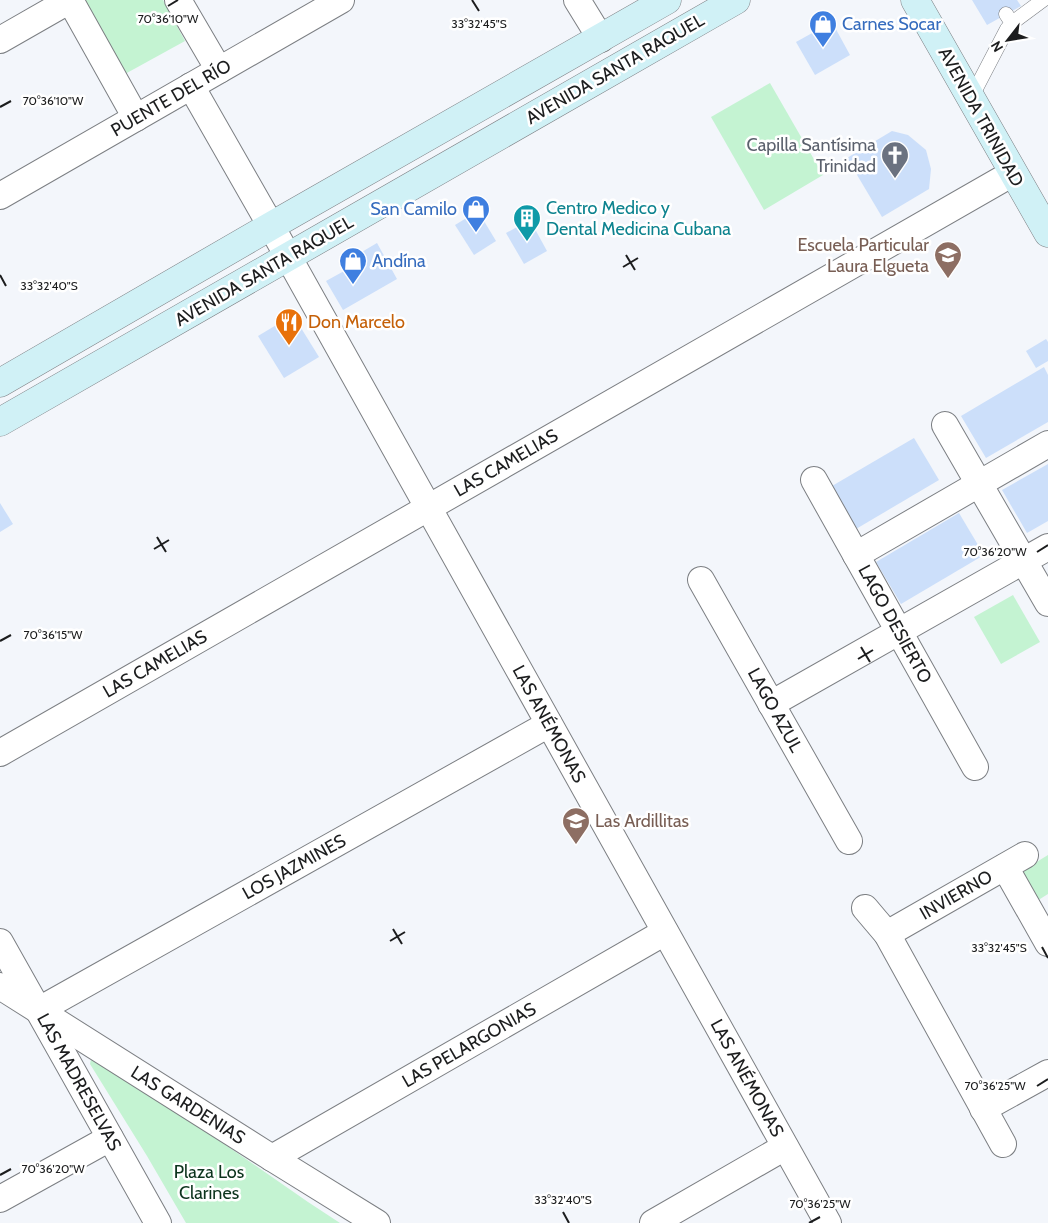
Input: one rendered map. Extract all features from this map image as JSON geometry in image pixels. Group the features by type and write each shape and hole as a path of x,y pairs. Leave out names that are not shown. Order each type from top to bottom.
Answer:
{"main road":[{"name":"AVENIDA SANTA RAQUEL","path":"0,383 667,0"},
{"name":"AVENIDA SANTA RAQUEL","path":"0,422 736,0"},
{"name":"AVENIDA TRINIDAD","path":"915,0 1048,233"}],"street":[{"path":"0,40 70,0 136,118"},
{"path":"178,0 219,70"},
{"name":"PUENTE DEL RÍO","path":"0,196 341,0"},
{"path":"578,0 601,39"},
{"name":"LAS ANÉMONAS","path":"191,86 828,1223"},
{"name":"LAS CAMELIAS","path":"0,753 1013,173"},
{"path":"945,425 1048,603"},
{"path":"856,555 1048,444"},
{"name":"LAGO DESIERTO","path":"814,480 975,768"},
{"path":"772,704 1048,548"},
{"name":"LAGO AZUL","path":"701,580 849,842"},
{"name":"LOS JAZMINES","path":"39,1010 549,724"},
{"name":"INVIERNO","path":"886,934 1015,861 1041,916"},
{"path":"865,908 886,934 1003,1144"},
{"path":"1041,916 1048,943"},
{"name":"LAS PELARGONIAS","path":"272,1158 665,932"},
{"name":"LAS MADRESELVAS","path":"0,942 158,1223"},
{"name":"LAS GARDENIAS","path":"0,986 377,1223"},
{"path":"983,1109 1048,1073"},
{"path":"0,1199 110,1138"},
{"path":"653,1223 785,1147"}],"lane":[{"path":"971,98 1007,29 1009,19 1042,0"}],"green space":[{"path":"84,0 163,0 185,41 125,74"},
{"path":"770,83 823,175 764,210 711,117"},
{"path":"1013,595 1040,642 1001,664 974,617"},
{"path":"1048,855 1048,894 1032,904 1015,875"},
{"name":"Plaza Los Clarines","path":"93,1058 98,1059 340,1223 186,1223 90,1064"}],"building":[{"path":"972,0 1017,0 1021,6 987,25"},
{"name":"Carnes Socar","path":"832,22 850,55 815,75 796,42"},
{"name":"Capilla Santísima Trinidad","path":"892,131 908,135 926,150 931,169 929,189 882,217 847,158"},
{"name":"San Camilo","path":"478,211 496,241 474,255 455,225"},
{"name":"Centro Medico y Dental Medicina Cubana","path":"530,220 547,251 524,264 506,233"},
{"name":"Andína","path":"377,243 397,279 343,310 326,281 364,260 360,253"},
{"name":"Don Marcelo","path":"293,315 319,357 284,378 258,336"},
{"path":"1046,339 1048,342 1048,361 1036,368 1026,351"},
{"path":"1044,367 1048,375 1048,422 986,458 961,416"},
{"path":"914,438 939,480 856,529 832,486"},
{"path":"1048,464 1048,521 1027,533 1002,490"},
{"path":"0,503 13,524 0,532"},
{"path":"959,513 984,555 901,604 876,562"}],"place":[{"name":"Carnes Socar","path":"823,48"},
{"name":"Capilla Santísima Trinidad","path":"895,179"},
{"name":"San Camilo","path":"476,233"},
{"name":"Centro Medico y Dental Medicina Cubana","path":"527,242"},
{"name":"Escuela Particular Laura Elgueta","path":"948,279"},
{"name":"Andína","path":"353,285"},
{"name":"Don Marcelo","path":"289,346"},
{"name":"Las Ardillitas","path":"576,845"}]}
